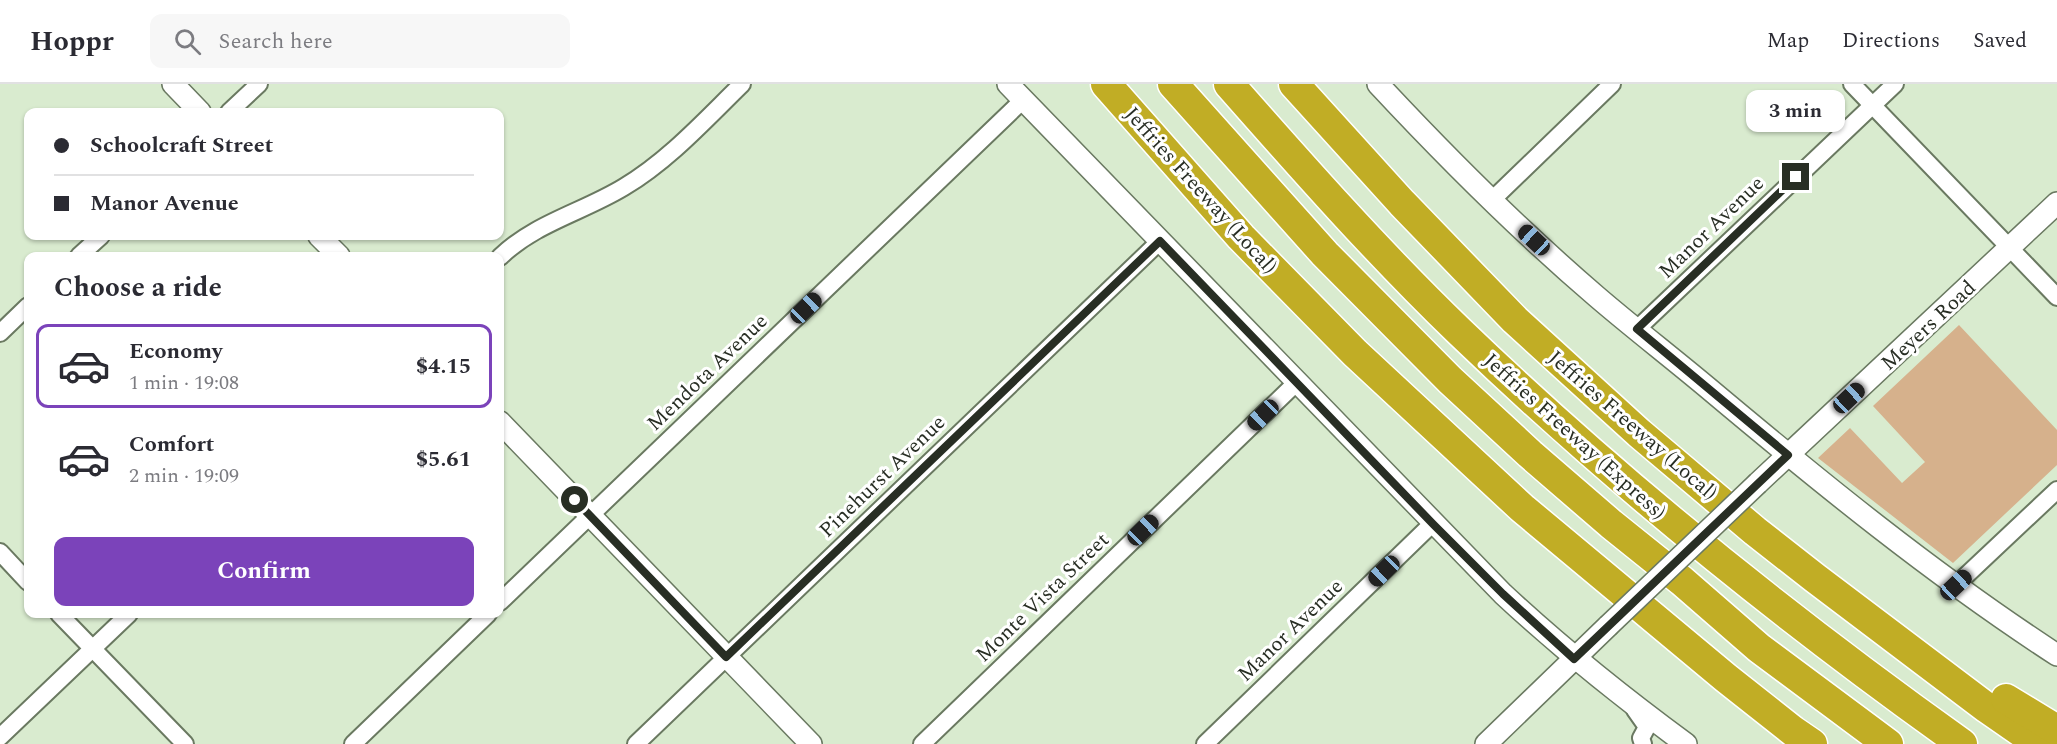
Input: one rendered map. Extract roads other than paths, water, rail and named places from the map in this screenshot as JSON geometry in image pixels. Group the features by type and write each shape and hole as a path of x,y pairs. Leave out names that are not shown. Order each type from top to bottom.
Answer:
{"highway":[{"path":"1096,84 1130,111"},
{"name":"Jeffries Freeway (Local)","path":"1106,84 1241,237 1355,353 1522,508 1804,740"},
{"name":"Jeffries Freeway (Express)","path":"1173,84 1325,254 1450,380 1530,454 1759,648 1888,744"},
{"name":"Jeffries Freeway (Express)","path":"1229,84 1340,209 1457,329 1535,403 1713,558 1869,678 1962,744"},
{"name":"Jeffries Freeway (Local)","path":"1294,84 1308,95 1402,203 1515,320 1639,433 1755,531 1924,661 2039,744"},
{"path":"1924,661 1980,684 2057,730"}],"street":[{"path":"172,84 196,108"},
{"path":"233,108 259,84"},
{"path":"504,253 532,232 621,189 645,174 661,162 742,84"},
{"path":"1008,84 1503,594 1574,659 1686,744"},
{"path":"1378,84 1492,200 1565,268 1637,329 1841,498 1956,585 2057,655"},
{"path":"1492,200 1612,84"},
{"path":"1852,84 2057,297"},
{"name":"Manor Avenue","path":"1637,329 1895,84"},
{"name":"Mendota Avenue","path":"504,598 1023,100"},
{"name":"Meyers Road","path":"1486,744 1758,483 2057,203"},
{"path":"83,252 97,240"},
{"path":"323,240 335,252"},
{"name":"Pinehurst Avenue","path":"636,744 1160,241"},
{"path":"0,333 24,310"},
{"name":"Monte Vista Street","path":"922,744 1297,382"},
{"path":"504,426 811,744"},
{"path":"1956,585 2057,490"},
{"name":"Manor Avenue","path":"1205,744 1433,524"},
{"path":"0,552 24,578"},
{"path":"62,618 185,744"},
{"path":"0,737 125,618"},
{"path":"353,744 484,618"},
{"path":"1629,702 1647,727 1641,738 1643,744"}]}
